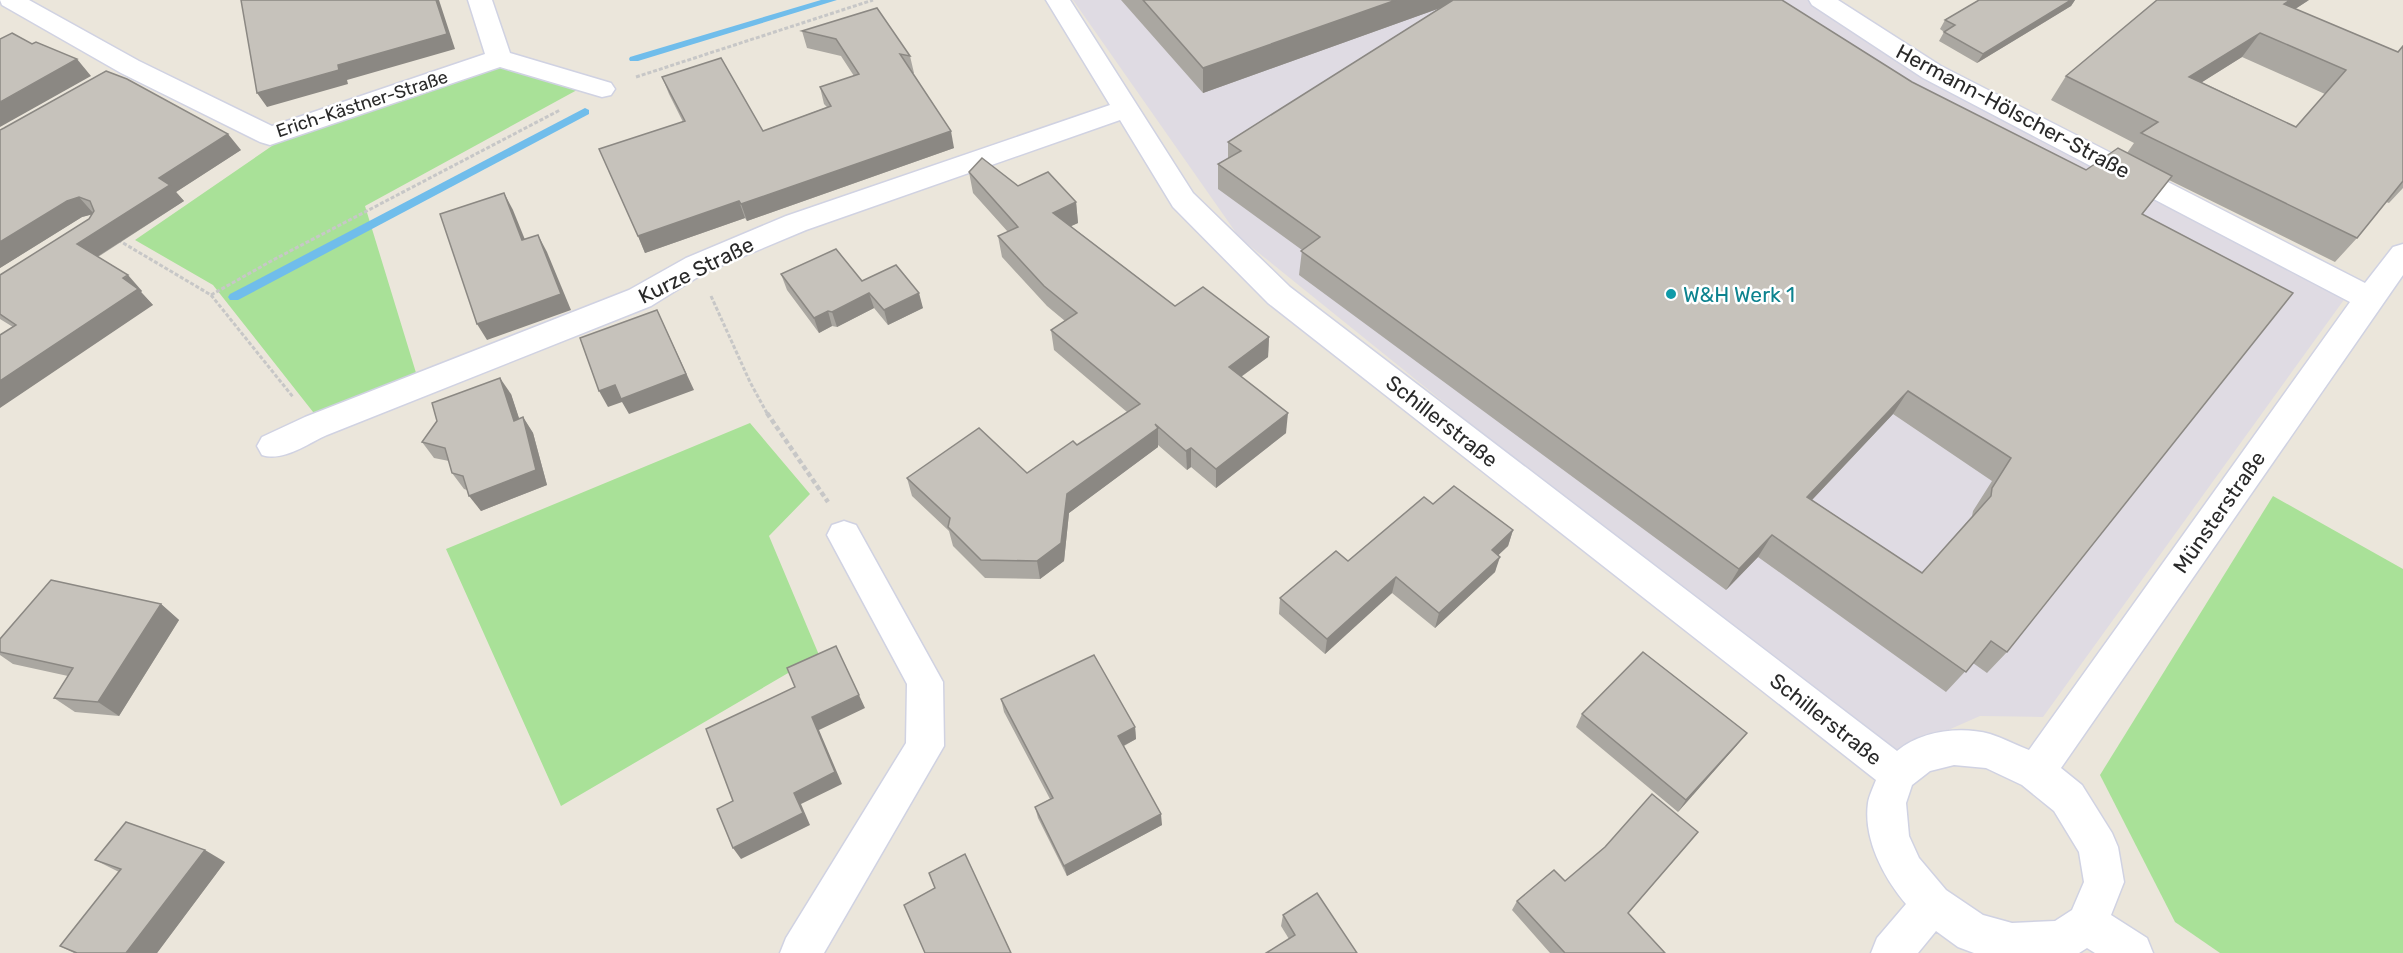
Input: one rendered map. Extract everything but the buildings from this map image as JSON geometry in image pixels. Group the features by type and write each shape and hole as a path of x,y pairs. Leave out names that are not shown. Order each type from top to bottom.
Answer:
{"street":[{"name":"Erich-Kästner-Straße","path":"11,0 119,73 270,136 499,58"},
{"path":"480,0 499,58 602,89"},
{"name":"Schillerstraße","path":"1058,0 1183,200 1279,295 1897,774"},
{"name":"Hermann-Hölscher-Straße","path":"1821,0 1932,72 2369,298"},
{"name":"Kurze Straße","path":"273,446 316,426 640,298 696,265 796,223 1125,109"},
{"name":"Münsterstraße","path":"2036,772 2369,298 2403,254"},
{"path":"801,953 925,746 925,682 844,536"},
{"path":"1954,747 1989,751 2036,772 2068,798 2098,847 2104,882 2087,924 2060,941 2012,944 1973,932 1932,904 1905,872 1889,837 1887,803 1897,774 1919,756 1954,747"},
{"path":"1892,953 1932,904"},
{"path":"2087,924 2132,953"}],"path":[{"path":"211,295 273,260 602,89 873,0"},
{"path":"112,237 211,295 316,426"},
{"path":"696,265 758,397 777,431 821,489 844,536"}],"shaded area":[{"path":"1073,0 1814,0 2351,290 2043,717 1980,716 1898,752 1508,454 1239,237"}],"green space":[{"path":"496,66 577,90 365,206 417,376 317,417 213,285 135,240 285,137"},
{"path":"750,423 810,494 769,536 819,655 561,806 446,549"},
{"path":"2273,496 2403,569 2403,953 2220,953 2175,922 2100,775"}],"waterway":[{"path":"634,59 832,0"},
{"path":"234,297 585,112"}],"place":[{"name":"W&H Werk 1","path":"1671,294"}]}
